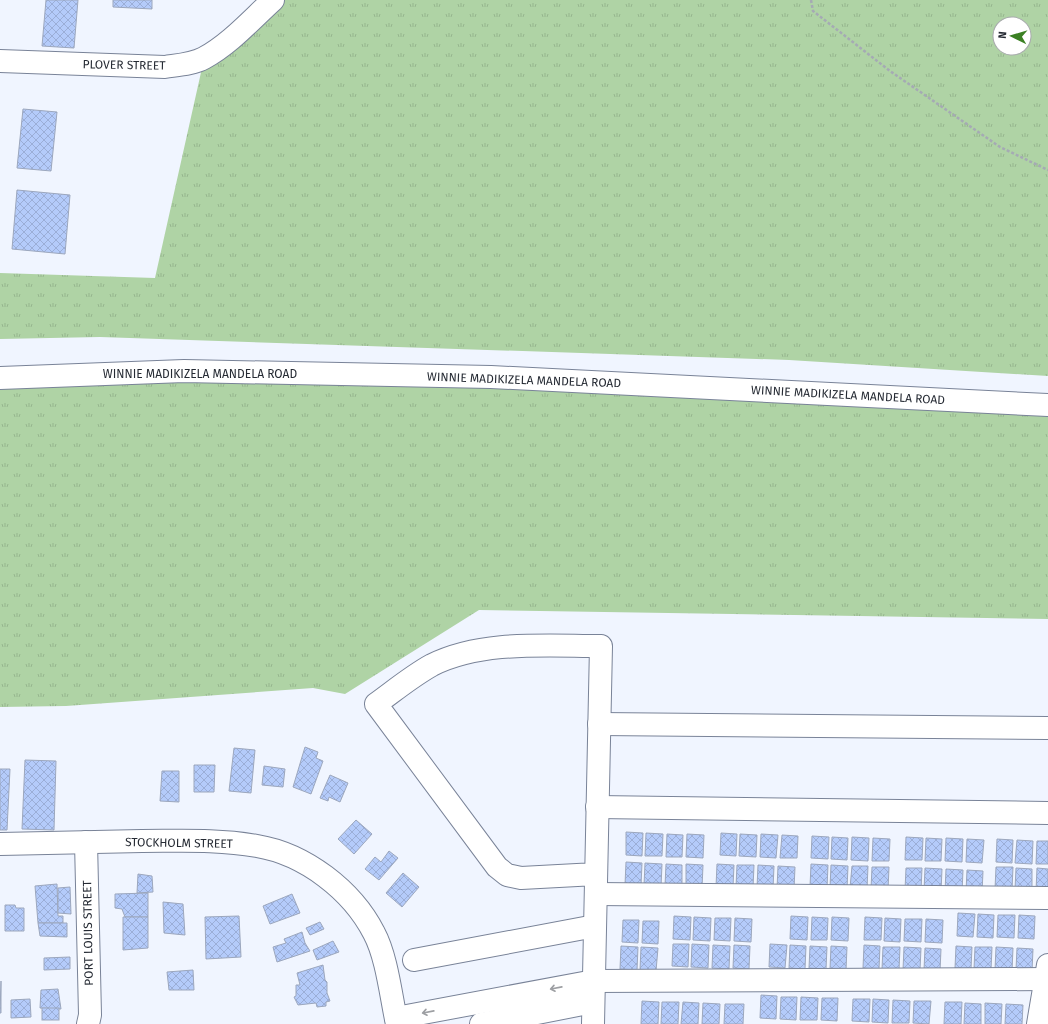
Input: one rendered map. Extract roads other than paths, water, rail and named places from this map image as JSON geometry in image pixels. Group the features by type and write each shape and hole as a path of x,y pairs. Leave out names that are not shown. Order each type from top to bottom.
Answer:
{"street":[{"name":"PLOVER STREET","path":"0,61 165,67 189,63 204,59 218,49 273,0"},
{"name":"WINNIE MADIKIZELA MANDELA ROAD","path":"0,378 184,371 491,378 1048,405"},
{"path":"593,1024 593,1002 594,981 595,926 596,884 598,807 601,646 496,646 469,652 432,665 376,704 497,867 507,875 521,878 596,884 1048,898"},
{"path":"599,724 1048,728"},
{"path":"598,807 1048,813"},
{"name":"STOCKHOLM STREET","path":"0,844 215,841 258,846 293,857 326,878 353,900 375,934 385,965 396,1021"},
{"name":"PORT LOUIS STREET","path":"86,842 90,1015 88,1024"},
{"path":"414,960 595,926"},
{"path":"396,1021 594,981 1047,972 1038,1024"},
{"path":"481,1024 593,1002"}]}
